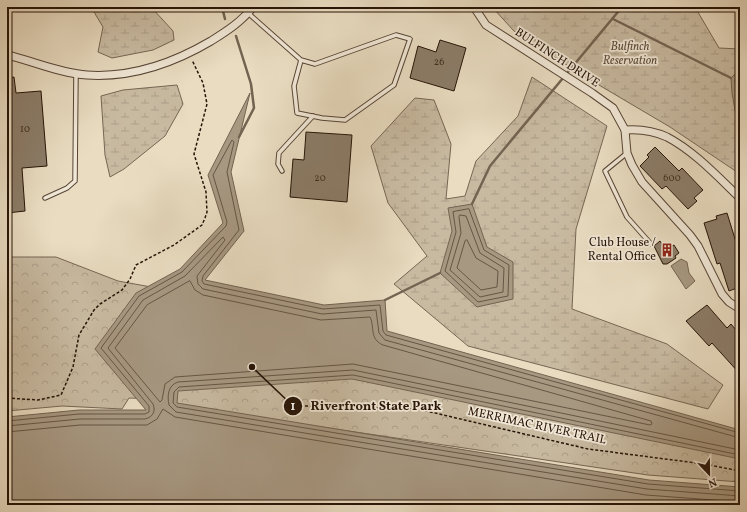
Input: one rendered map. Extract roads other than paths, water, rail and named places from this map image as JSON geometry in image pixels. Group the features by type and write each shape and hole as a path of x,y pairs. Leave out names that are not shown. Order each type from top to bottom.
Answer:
{"street":[{"name":"BULFINCH DRIVE","path":"474,7 486,24 609,105 615,111 625,130 627,153 642,182 680,222 698,246 722,294 729,302 740,309"},
{"path":"7,54 62,71 76,73 108,75 144,70 189,54 241,21 251,10"},
{"path":"625,130 636,130 667,137 697,158 740,198"}],"lane":[{"path":"251,10 301,60 315,64 396,35 410,39 394,85 345,120 297,113 294,86 301,60"},
{"path":"45,198 67,188 75,181 76,73"},
{"path":"282,171 278,164 279,153 313,116"},
{"path":"627,153 605,170 628,217 651,244"}],"water":[{"path":"740,69 740,127 738,127 731,78"},
{"path":"250,93 231,172 244,231 205,280 324,305 385,300 387,331 740,430 740,459 352,379 178,391 177,403 649,480 740,487 740,505 7,505 7,417 79,410 146,410 95,349 136,293 180,269 223,223 208,175"},
{"path":"472,204 487,247 513,262 513,299 477,307 440,273 452,231 448,208"},
{"path":"681,259 687,262 689,273 695,281 686,289 671,266"}],"waterway":[{"path":"222,7 225,19"},
{"path":"472,204 490,166 622,7"},
{"path":"613,19 731,78"},
{"path":"236,36 251,84 254,108 239,137"},
{"path":"385,300 440,273"}],"place":[{"name":"Club House / Rental Office","path":"667,250"},
{"name":"Riverfront State Park","path":"252,367"}],"park label":[{"name":"Bulfinch Reservation","path":"630,54"}]}
